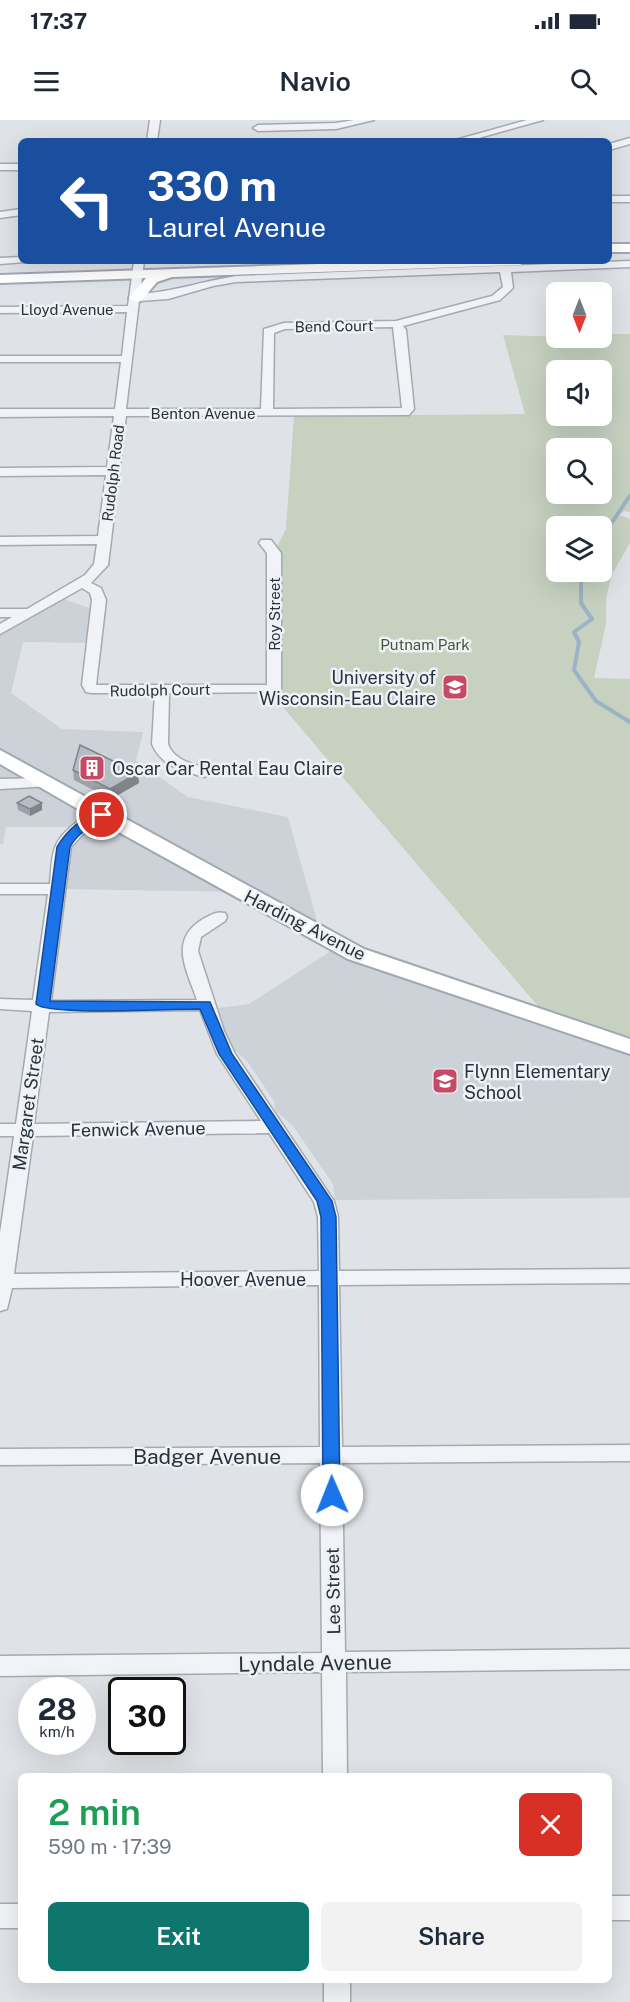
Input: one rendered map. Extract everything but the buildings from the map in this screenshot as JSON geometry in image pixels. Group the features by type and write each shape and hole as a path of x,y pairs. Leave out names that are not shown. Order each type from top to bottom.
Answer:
{"main road":[{"path":"612,248 630,248"},
{"path":"612,258 630,257"},
{"path":"92,268 116,264"},
{"path":"0,270 218,264"},
{"path":"135,304 152,279 181,273 435,264"},
{"path":"0,278 138,267 181,273"},
{"name":"Harding Avenue","path":"0,756 102,815 356,954 630,1047"}],"street":[{"path":"152,138 155,120"},
{"path":"258,124 336,126 369,120"},
{"path":"469,138 538,120"},
{"path":"612,146 630,141"},
{"path":"0,167 18,166"},
{"path":"612,199 630,199"},
{"path":"0,215 18,212"},
{"path":"0,261 18,260"},
{"path":"138,267 152,270 307,264"},
{"name":"Lloyd Avenue","path":"0,310 135,304 212,283 236,279 630,264"},
{"name":"Rudolph Road","path":"0,630 82,583 95,574 101,565 138,267"},
{"name":"Bend Court","path":"267,413 267,333 272,329 284,326 396,324 496,298 508,288 505,270"},
{"name":"Benton Avenue","path":"0,413 405,412 408,409 400,330 396,324"},
{"path":"0,359 127,359"},
{"path":"0,472 112,471"},
{"path":"0,541 105,540"},
{"name":"Roy Street","path":"266,543 273,553 274,689"},
{"name":"Rudolph Court","path":"82,583 96,591 99,600 89,685 91,689 162,691 274,689"},
{"path":"0,613 30,613"},
{"path":"162,691 161,750 166,757 177,763 204,772"},
{"path":"0,784 47,783"},
{"name":"Margaret Street","path":"0,1304 63,847 69,836 102,815"},
{"path":"0,889 57,889"},
{"name":"Lee Street","path":"219,917 202,927 193,936 189,951 214,1032 226,1054 324,1201 328,1217 334,1773"},
{"path":"0,1004 206,1005"},
{"name":"Fenwick Avenue","path":"0,1130 276,1127"},
{"name":"Hoover Avenue","path":"2,1281 630,1276"},
{"name":"Badger Avenue","path":"0,1457 630,1452"},
{"name":"Lyndale Avenue","path":"0,1666 630,1659"},
{"path":"612,1908 630,1908"},
{"path":"0,1916 18,1916"},
{"path":"337,1983 337,2002"}],"shaded area":[{"path":"58,597 98,611 94,643 23,642 11,693 62,729 143,732 136,761 188,797 288,817 321,935 242,892 57,889 63,847 79,827 6,827 3,844 0,844 0,630"},
{"name":"Flynn Elementary School","path":"334,949 382,969 630,1055 630,1198 335,1200 333,1184 293,1126 275,1110 274,1101 247,1061 230,1046 217,1008 249,1004"}],"green space":[{"name":"Putnam Park","path":"612,334 630,334 630,512 624,511 619,515 630,519 630,543 612,574 612,516 546,516 546,582 610,582 606,600 606,624 594,678 630,679 630,1047 549,1019 270,692 274,553 286,529 294,416 525,414 503,335 546,336 546,348 612,348"}],"waterway":[{"path":"612,522 630,496"},
{"path":"581,582 581,603 592,619 574,632 579,642 574,670 596,701 630,722"}],"place":[{"name":"University of Wisconsin-Eau Claire","path":"455,687"},
{"name":"Oscar Car Rental Eau Claire","path":"92,768"},
{"name":"Flynn Elementary School","path":"445,1081"}],"route":[{"path":"102,815 69,836 63,847 42,1004 68,1006 206,1005 214,1032 226,1054 324,1201 328,1217 332,1495"}]}
